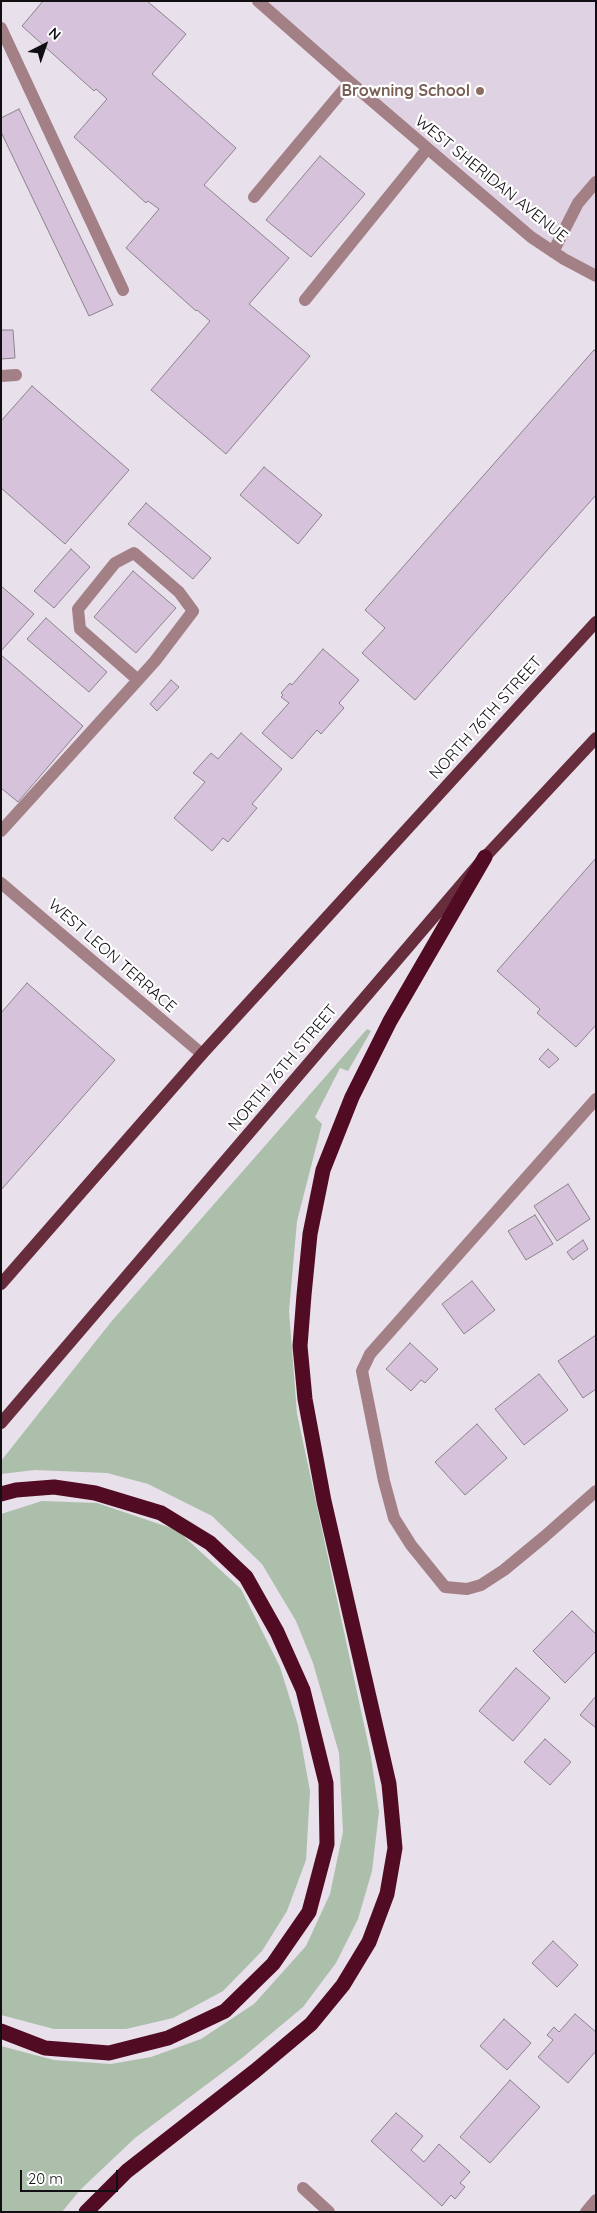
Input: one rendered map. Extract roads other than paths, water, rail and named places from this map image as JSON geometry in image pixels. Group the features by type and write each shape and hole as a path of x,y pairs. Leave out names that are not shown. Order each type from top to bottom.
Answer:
{"highway":[{"path":"86,2212 127,2171 255,2071 311,2024 342,1985 370,1942 386,1894 394,1848 389,1784 324,1501 305,1398 300,1346 304,1295 310,1234 323,1170 352,1097 390,1021 485,857"},
{"path":"1,1494 16,1490 54,1487 95,1493 161,1513 210,1543 246,1577 277,1632 303,1690 326,1783 327,1844 309,1912 273,1964 225,2011 168,2038 109,2052 45,2048 1,2031"}],"main road":[{"name":"NORTH 76TH STREET","path":"1,1284 202,1054 596,622"},
{"name":"NORTH 76TH STREET","path":"1,1424 485,857 596,738"}],"street":[{"name":"WEST SHERIDAN AVENUE","path":"258,1 427,149 531,236 553,252 596,276"},
{"path":"1,28 123,290"},
{"path":"254,197 350,82"},
{"path":"305,300 427,149"},
{"path":"553,252 578,203 596,182"},
{"path":"1,376 16,375"},
{"path":"1,831 138,680 193,611 179,592 134,553 116,563 78,609 80,629 138,680"},
{"name":"WEST LEON TERRACE","path":"1,882 202,1054"},
{"path":"596,1099 370,1354 362,1371 384,1481 394,1518 411,1545 445,1587 467,1589 481,1585 504,1570 596,1491"},
{"path":"302,2188 329,2212"},
{"path":"586,2212 596,2200"}],"place":[{"name":"Browning School","path":"480,91"}]}
